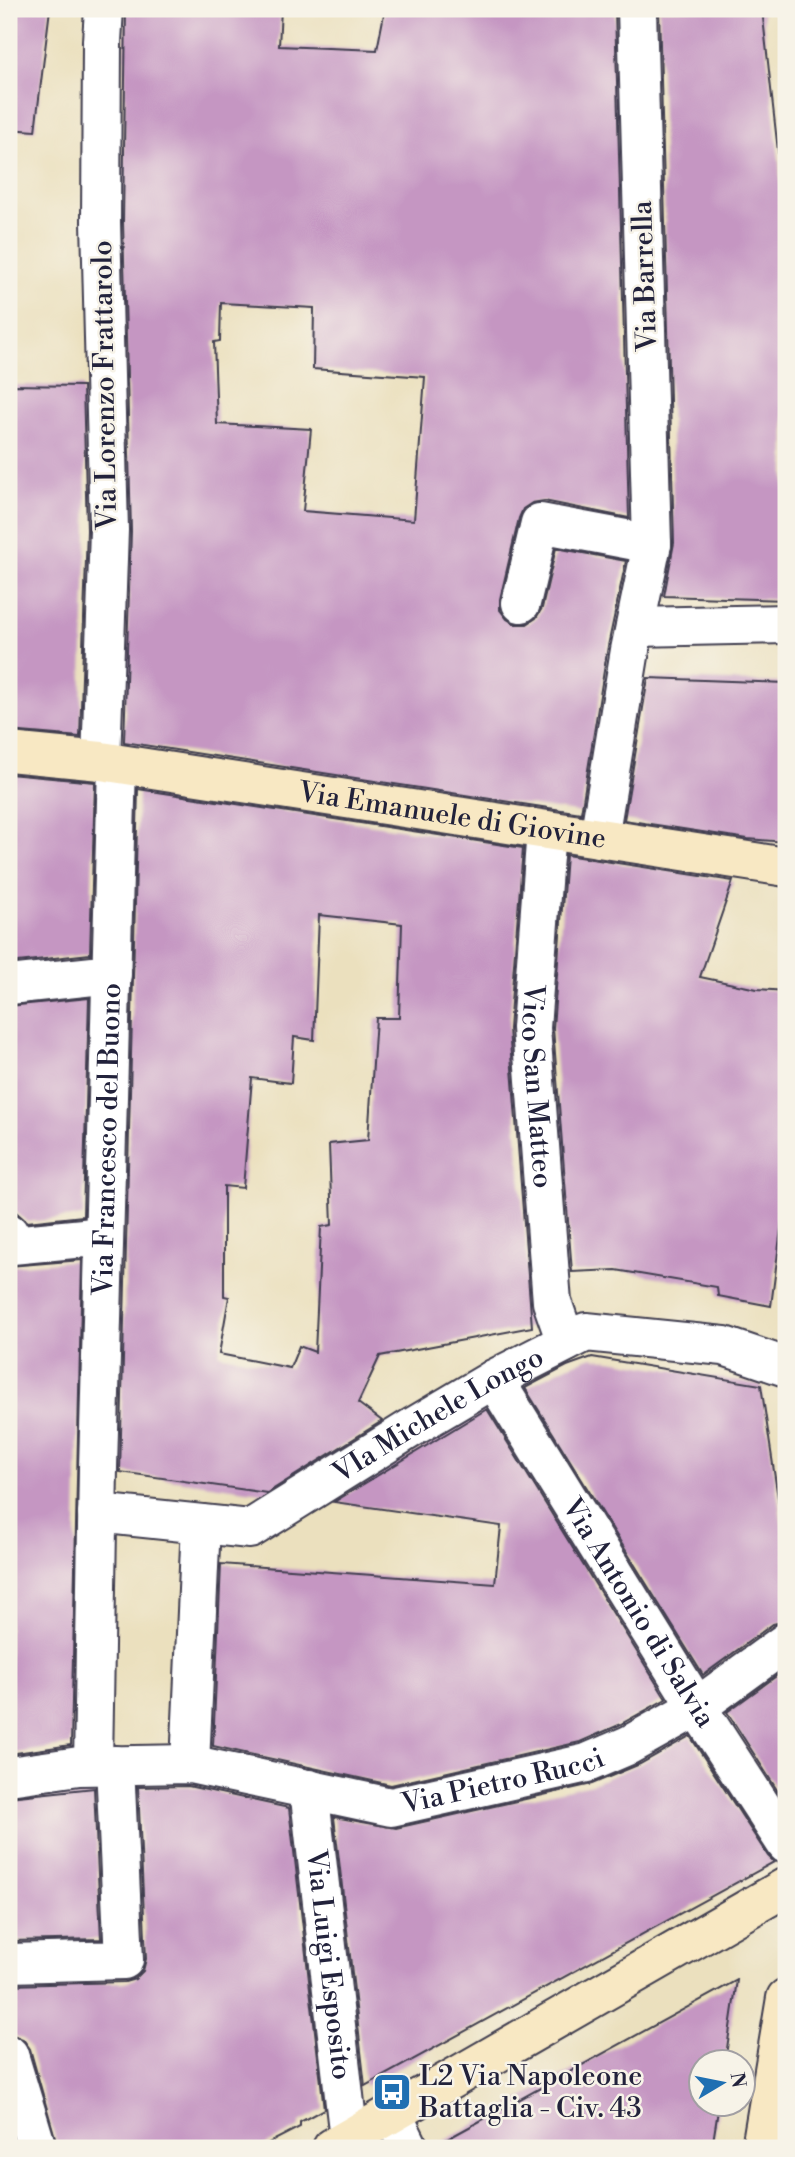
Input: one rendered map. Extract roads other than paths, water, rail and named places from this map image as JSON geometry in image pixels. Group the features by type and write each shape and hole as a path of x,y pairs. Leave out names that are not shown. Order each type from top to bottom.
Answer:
{"street":[{"name":"Via Lorenzo Frattarolo","path":"104,9 102,222 109,530 109,763"},
{"name":"Via Barrella","path":"599,838 652,544 637,9"},
{"path":"521,603 540,523 652,544"},
{"path":"635,627 786,625"},
{"name":"Via Emanuele di Giovine","path":"9,752 109,763 786,867"},
{"name":"Via Francesco del Buono","path":"9,1963 124,1960 104,1765 97,1513 111,974 109,763"},
{"name":"Vico San Matteo","path":"546,830 531,1028 552,1302 566,1342"},
{"path":"9,985 111,974"},
{"path":"9,1234 12,1245 104,1236"},
{"name":"VIa Michele Longo","path":"97,1513 250,1529 494,1379 586,1332 724,1346 786,1367"},
{"name":"Via Antonio di Salvia","path":"494,1379 697,1707 786,1844"},
{"path":"191,1764 201,1524"},
{"name":"Via Pietro Rucci","path":"9,1776 104,1765 191,1764 391,1807 587,1763 629,1745 697,1707 786,1642"},
{"name":"Via Luigi Esposito","path":"309,1789 341,2144"},
{"path":"341,2144 786,1887"},
{"path":"770,2137 786,1998"},
{"path":"9,2055 37,2148"},
{"path":"393,2115 409,2148"}],"place":[{"name":"L2 Via Napoleone Battaglia - Civ. 43","path":"392,2092"}]}
